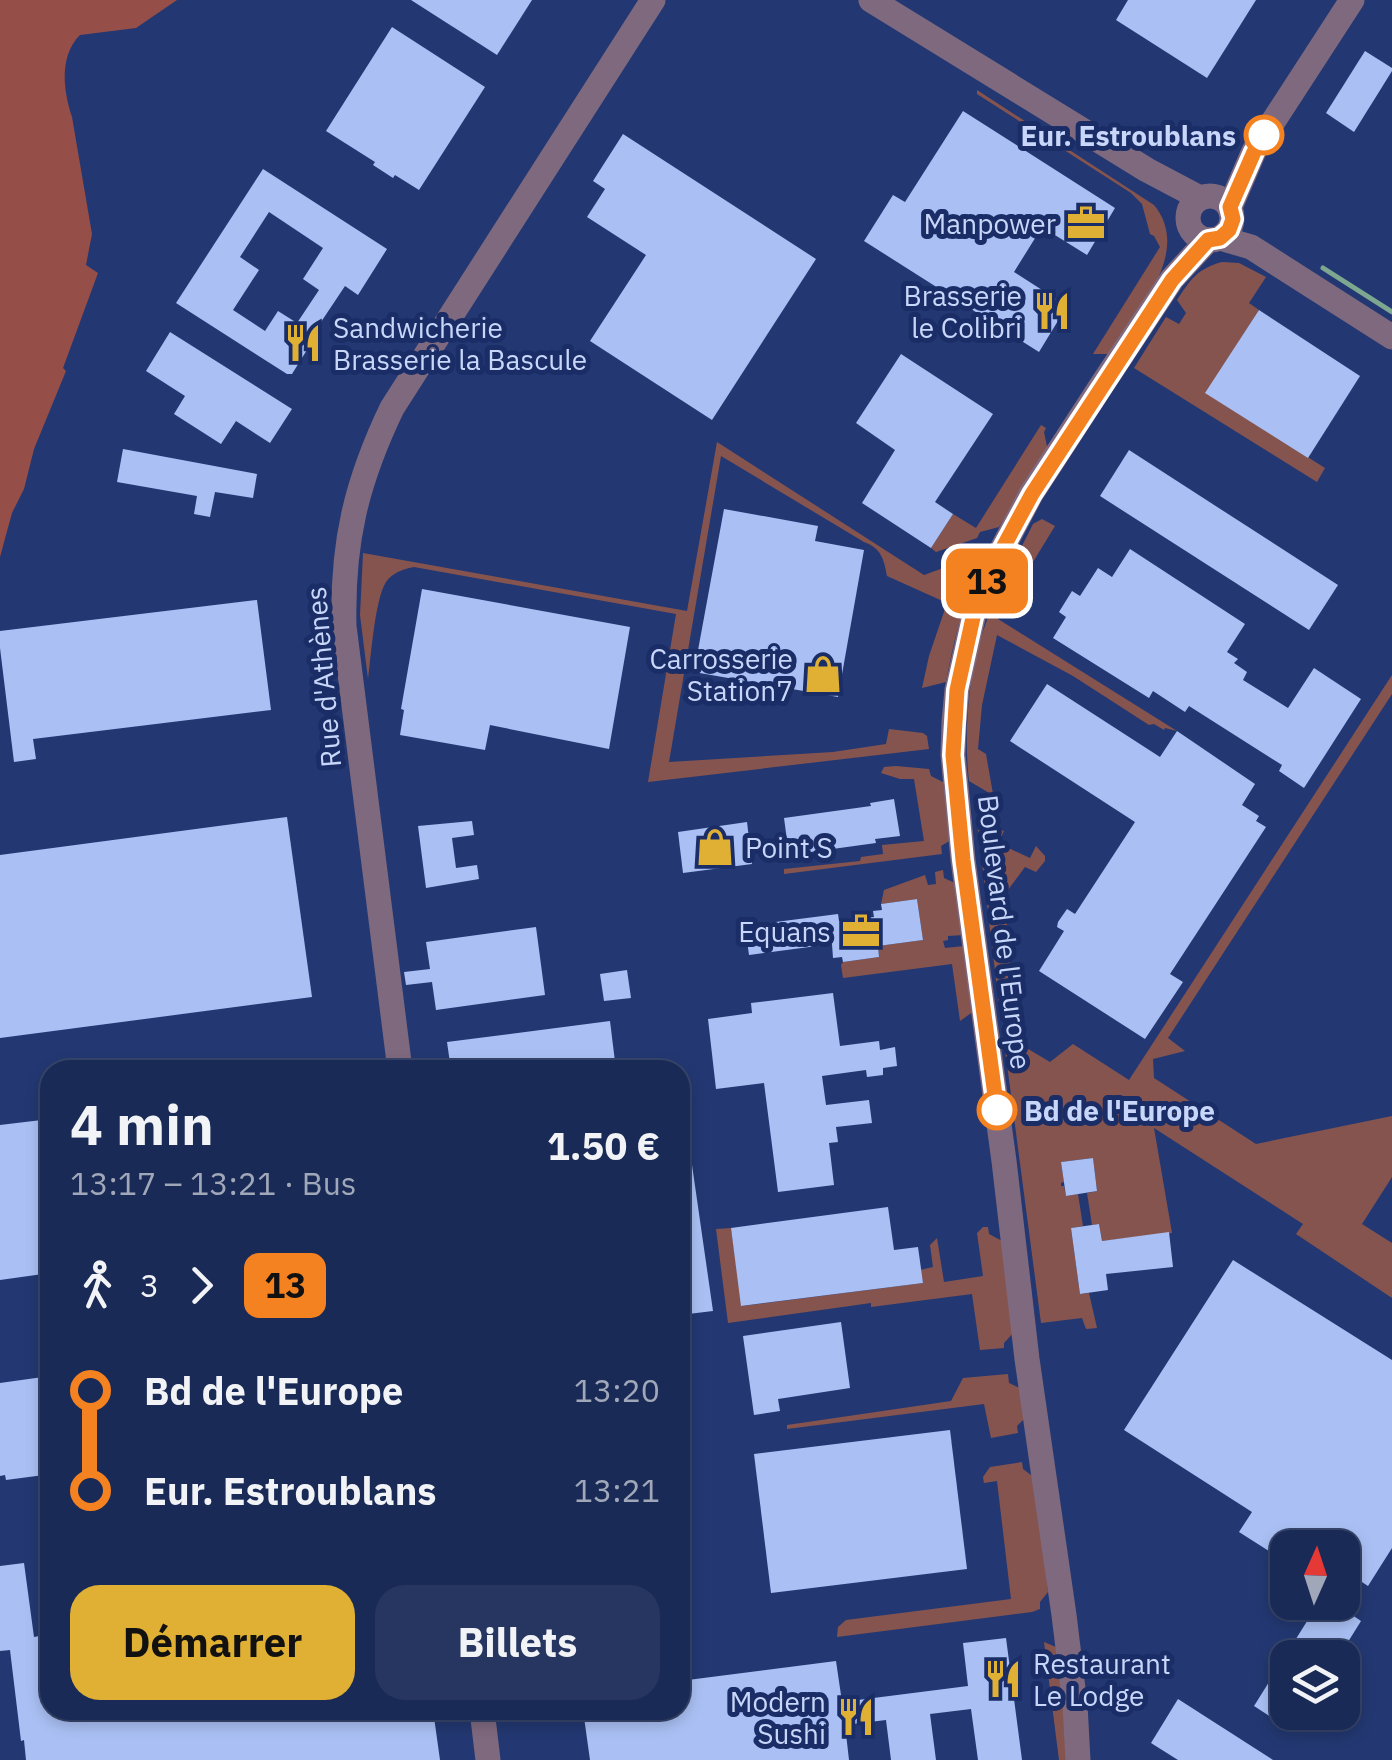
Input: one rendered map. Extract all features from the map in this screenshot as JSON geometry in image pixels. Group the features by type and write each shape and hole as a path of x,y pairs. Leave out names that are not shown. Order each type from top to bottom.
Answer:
{"street":[{"name":"Rue d'Athènes","path":"399,1060 344,626 344,563 352,515 374,444 392,408 652,0"},
{"path":"872,0 1147,170 1251,247 1392,337"},
{"name":"Boulevard de l'Europe","path":"1078,1760 1056,1556 963,860 953,755 957,690 974,613 1032,494 1352,0"},
{"name":"Boulevard de l'Europe","path":"1075,1705 1087,1760"},
{"path":"483,1720 488,1760"}],"shaded area":[{"path":"0,0 177,0 136,28 80,35 69,53 66,96 92,234 86,265 98,273 63,368 66,371 34,449 0,557"},
{"path":"977,90 1154,205 1164,223 1167,242 1156,282 1110,354 1093,354 1160,247 1150,234 1142,204 1131,193 977,94"},
{"path":"1222,262 1239,263 1266,277 1249,303 1259,310 1206,393 1325,468 1317,482 1134,368 1166,317 1179,324 1186,313 1177,300 1191,281 1206,268"},
{"path":"1041,425 1046,428 1048,451 999,527 936,552 931,548 953,514 976,528"},
{"path":"717,442 924,575 965,562 963,568 975,576 946,682 922,688 947,603 887,576 883,559 874,547 721,456 669,762 833,752 886,744 889,729 923,733 929,749 648,782 676,614 414,567 392,576 382,590 368,679 360,615 363,553 687,611"},
{"path":"1042,519 1055,526 998,619 1177,731 1149,725 1073,676 997,635 982,705 978,749 986,754 991,794 969,781 967,719 972,677 993,605 1033,524"},
{"path":"1392,675 1392,694 1168,1038 1185,1051 1153,1059 1154,1078 1256,1144 1392,1116 1392,1177 1362,1224 1392,1243 1392,1298 1296,1234 1303,1224 1154,1128 1172,1233 1102,1241 1099,1224 1092,1225 1087,1193 1097,1191 1093,1158 1061,1162 1061,1186 1066,1196 1078,1194 1083,1226 1071,1228 1080,1294 1089,1293 1097,1328 1086,1329 1082,1318 1041,1323 1003,1034 1050,1062 1073,1044 1129,1080"},
{"path":"884,767 929,769 931,776 943,782 951,840 941,846 942,854 784,874 784,869 860,861 861,857 883,854 882,845 924,841 914,779 881,773"},
{"path":"988,827 1004,831 998,843 1030,858 1036,846 1045,856 1036,872 1025,867 1002,898 1010,962 1005,1000 999,1004 978,830"},
{"path":"943,870 944,878 957,884 964,935 948,936 943,941 945,948 964,946 974,1011 960,1021 952,964 843,978 841,965 879,957 878,946 923,940 917,899 881,904 884,890 925,875 928,885 936,884 935,872"},
{"path":"983,1227 1004,1242 1015,1331 1004,1348 980,1350 972,1294 728,1323 716,1229 731,1228 742,1306 923,1283 920,1270 933,1267 930,1245 937,1238 944,1282 983,1276 977,1233"},
{"path":"1008,1374 1009,1383 1022,1389 1026,1417 1017,1426 1018,1433 991,1438 984,1404 787,1429 787,1425 951,1401 963,1378"},
{"path":"1022,1462 1023,1469 1035,1478 1048,1592 1040,1609 837,1637 838,1627 846,1620 1011,1599 997,1481 984,1483 983,1477 990,1467"},
{"path":"1044,1642 1056,1647 1069,1760 1059,1760"}],"building":[{"path":"411,0 532,0 497,55"},
{"path":"1128,0 1256,0 1207,78 1116,20"},
{"path":"392,27 485,87 419,190 395,175 393,178 326,131"},
{"path":"1365,51 1392,71 1354,132 1326,113"},
{"path":"963,111 1115,208 1087,255 1042,227 1014,272 1067,306 1039,352 864,241 893,195 905,202"},
{"path":"623,134 816,259 712,420 590,341 646,255 587,217 605,189 593,181"},
{"path":"263,169 387,249 358,295 345,286 307,343 310,345 292,374 176,303","holes":["269,212 323,248 303,279 319,290 297,323 278,311 265,331 233,310 259,270 240,257"]},
{"path":"1259,310 1360,376 1308,458 1205,393"},
{"path":"170,332 292,409 270,443 236,421 221,444 174,414 185,396 146,371"},
{"path":"901,354 993,414 935,502 953,514 931,548 862,503 895,450 856,423"},
{"path":"123,449 257,474 253,498 215,492 210,517 194,514 197,496 117,482"},
{"path":"1129,450 1338,585 1309,630 1100,496"},
{"path":"724,509 818,526 815,541 864,550 838,697 694,672"},
{"path":"1130,549 1245,624 1227,652 1247,672 1243,680 1288,708 1314,668 1361,699 1304,788 1279,771 1282,765 1189,706 1185,712 1153,691 1149,698 1053,638 1066,617 1059,612 1072,591 1080,596 1098,568 1112,577"},
{"path":"422,589 630,627 609,749 490,725 485,750 400,735"},
{"path":"257,600 271,710 33,739 36,759 14,762 0,631"},
{"path":"1047,684 1160,757 1177,731 1255,784 1242,805 1259,816 1256,821 1266,827 1170,974 1183,982 1145,1039 1039,971 1064,931 1057,927 1058,922 1067,909 1075,914 1135,822 1010,741"},
{"path":"894,799 900,836 789,855 784,818"},
{"path":"287,817 312,997 0,1038 0,855"},
{"path":"472,821 474,835 452,838 456,868 477,865 479,879 426,888 418,826"},
{"path":"747,822 752,864 683,873 678,832"},
{"path":"917,899 923,940 878,946 879,957 843,962 842,957 833,958 832,944 749,955 745,926 838,914 839,921 874,917 873,911 882,910 881,904"},
{"path":"536,927 545,995 436,1010 432,982 406,985 404,972 430,969 426,942"},
{"path":"627,970 631,998 604,1001 600,974"},
{"path":"833,993 840,1046 879,1041 880,1050 895,1047 897,1066 883,1068 883,1075 867,1077 866,1070 822,1076 826,1105 869,1100 872,1123 836,1127 838,1142 829,1143 834,1185 778,1192 764,1083 716,1089 708,1019 752,1013 751,1003"},
{"path":"610,1021 615,1060 450,1060 447,1042"},
{"path":"40,1120 40,1274 0,1280 0,1125"},
{"path":"690,1151 713,1311 690,1314"},
{"path":"1093,1158 1097,1191 1066,1196 1061,1162"},
{"path":"888,1207 894,1250 918,1247 923,1283 741,1306 731,1228"},
{"path":"1099,1224 1102,1241 1169,1232 1173,1267 1106,1274 1108,1290 1080,1294 1071,1228"},
{"path":"1233,1260 1392,1360 1392,1548 1368,1586 1360,1581 1360,1530 1270,1530 1270,1552 1239,1532 1252,1512 1124,1430"},
{"path":"841,1322 850,1388 778,1399 780,1411 754,1415 743,1336"},
{"path":"40,1377 40,1476 6,1480 5,1475 0,1476 0,1383"},
{"path":"950,1430 967,1569 771,1593 754,1454"},
{"path":"24,1563 34,1637 40,1636 40,1720 434,1720 440,1760 26,1760 10,1650 0,1651 0,1566"},
{"path":"1308,1620 1361,1621 1349,1640 1295,1640"},
{"path":"1006,1638 1022,1760 978,1760 971,1709 930,1714 936,1760 891,1760 886,1720 845,1725 849,1760 590,1760 584,1720 690,1720 690,1680 836,1661 842,1702 968,1686 963,1643"},
{"path":"1270,1680 1270,1716 1254,1706"},
{"path":"1178,1699 1273,1760 1178,1760 1151,1743"}],"waterway":[{"path":"1323,268 1392,312"}],"bus line":[{"name":"13","path":"997,1110 953,755 957,690 974,613 1032,494 1101,386 1172,280 1208,240 1220,238 1229,230 1233,219 1230,207 1264,135"}],"place":[{"name":"Eur. Estroublans","path":"1264,135"},
{"name":"Manpower","path":"1086,223"},
{"name":"Brasserie le Colibri","path":"1052,311"},
{"name":"Sandwicherie Brasserie la Bascule","path":"303,343"},
{"name":"Carrosserie Station7","path":"823,674"},
{"name":"Point S","path":"715,847"},
{"name":"Equans","path":"861,931"},
{"name":"Bd de l'Europe","path":"997,1110"},
{"name":"Restaurant Le Lodge","path":"1003,1679"},
{"name":"Modern Sushi","path":"856,1717"}]}
